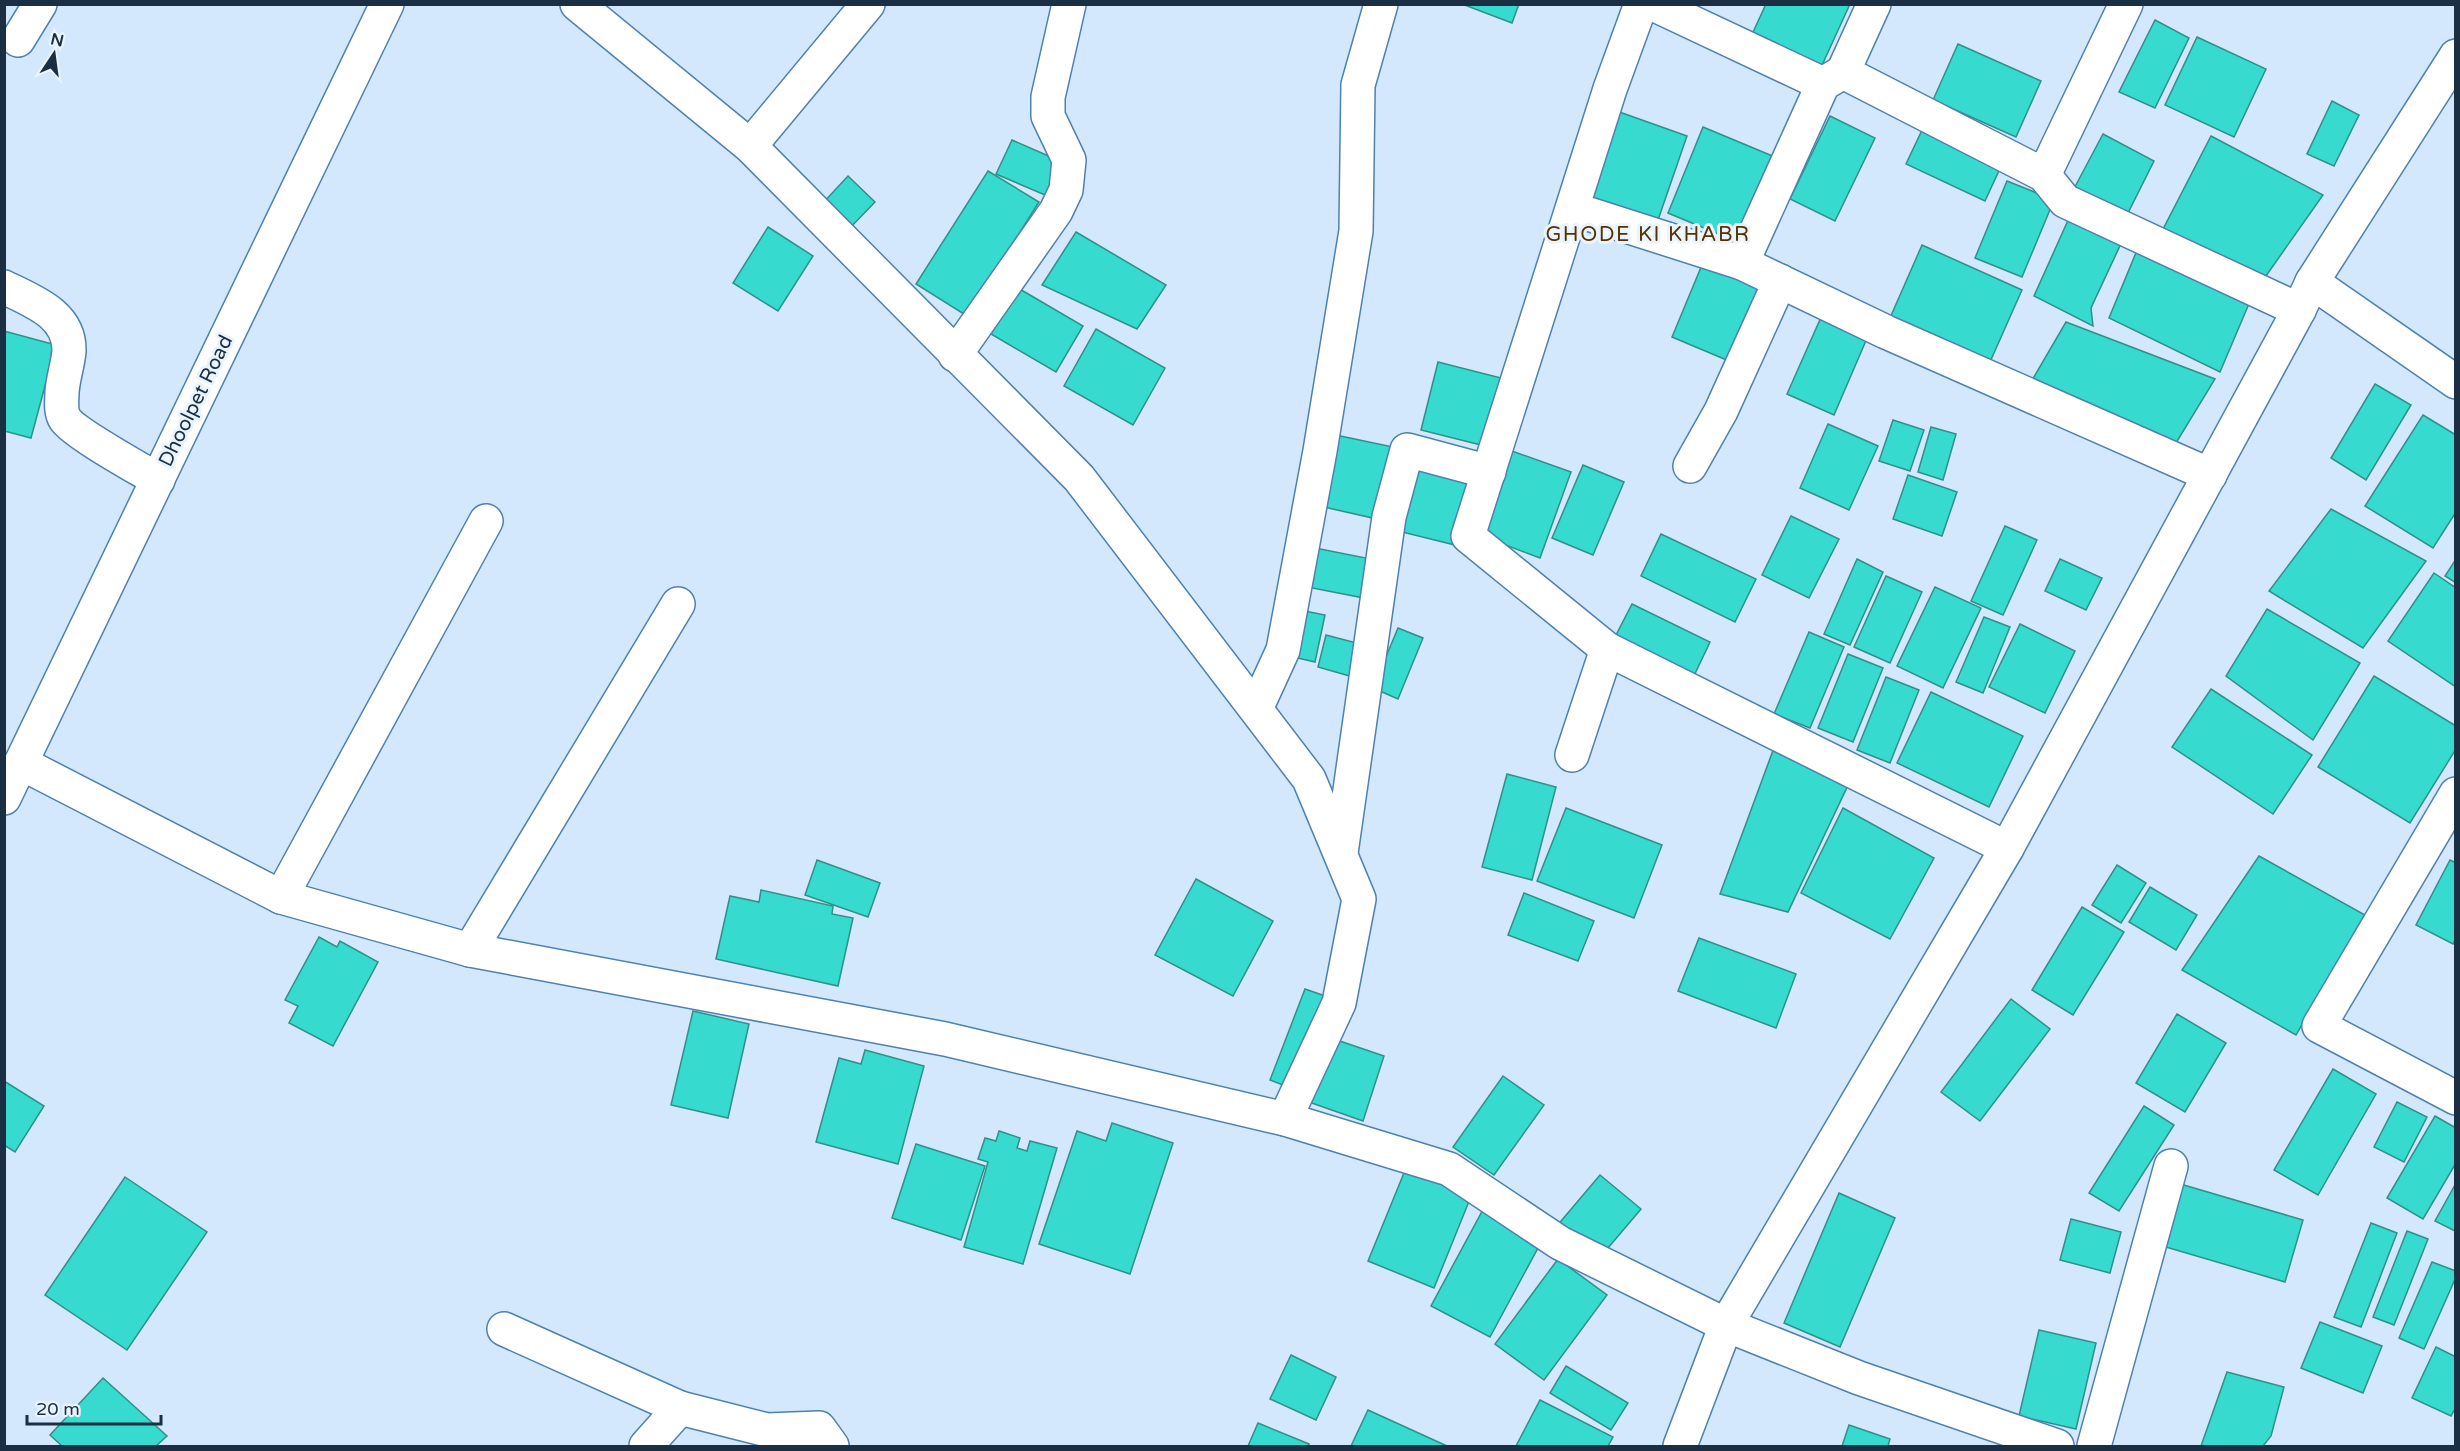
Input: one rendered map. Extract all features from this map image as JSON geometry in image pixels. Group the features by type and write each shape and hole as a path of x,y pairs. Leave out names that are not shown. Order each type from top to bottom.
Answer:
{"street":[{"path":"18,40 40,4"},
{"name":"Dhoolpet Road","path":"4,798 13,760 158,480 387,4"},
{"path":"577,4 750,146 1079,478 1310,779 1359,899 1339,1003 1285,1119"},
{"path":"750,146 868,4"},
{"path":"955,355 1056,211 1066,190 1069,160 1048,116 1048,97 1069,4"},
{"path":"1256,709 1283,650 1320,451 1356,231 1358,85 1382,4"},
{"path":"1641,4 1610,89 1468,536 1607,649 2007,848"},
{"path":"1653,4 1833,78 2044,175 2065,201 2305,296 2456,382"},
{"path":"1742,263 1833,78 1874,4"},
{"path":"2044,175 2126,4"},
{"path":"1680,1446 1726,1325 2007,848 2305,296 2456,56"},
{"path":"1573,209 1742,263 1886,332 2210,475"},
{"path":"1690,466 1721,411 1780,281"},
{"path":"4,287 59,319 67,333 69,351 61,405 65,419 79,431 158,480"},
{"path":"1341,853 1389,517 1407,450 1489,472"},
{"path":"282,897 486,521"},
{"path":"470,950 678,604"},
{"path":"1572,756 1607,649"},
{"path":"13,760 282,897 470,950 945,1039 1285,1119 1449,1168 1560,1243 1726,1325 1859,1378 2057,1446"},
{"path":"2456,794 2319,1026 2456,1098"},
{"path":"2094,1446 2171,1166"},
{"path":"504,1329 680,1408 767,1430 819,1428 832,1446"},
{"path":"646,1446 680,1408"}],"building":[{"path":"1462,4 1519,4 1512,23"},
{"path":"1766,4 1850,4 1818,74 1749,41"},
{"path":"2155,20 2189,38 2155,108 2119,92"},
{"path":"2197,37 2266,69 2234,137 2165,105"},
{"path":"1958,44 2041,81 2016,137 1933,100"},
{"path":"2332,101 2359,115 2334,166 2307,154"},
{"path":"1611,109 1687,136 1658,220 1581,194"},
{"path":"1830,116 1875,138 1835,221 1790,199"},
{"path":"1924,126 2003,162 1985,201 1906,164"},
{"path":"1703,127 1782,160 1747,246 1668,213"},
{"path":"2103,134 2154,161 2125,219 2069,198"},
{"path":"2211,136 2323,195 2261,283 2159,237"},
{"path":"1012,140 1060,161 1045,195 996,174"},
{"path":"988,171 1039,202 967,316 916,284"},
{"path":"848,176 875,202 848,230 822,204"},
{"path":"2007,181 2054,200 2022,277 1975,258"},
{"path":"2074,207 2125,235 2091,308 2093,326 2034,296"},
{"path":"768,227 813,256 778,311 733,283"},
{"path":"1076,232 1166,285 1137,329 1042,285"},
{"path":"2140,243 2254,292 2220,372 2109,318"},
{"path":"1922,245 2022,290 1986,371 1886,327"},
{"path":"1704,260 1769,287 1736,364 1672,337"},
{"path":"1018,288 1083,326 1056,372 991,334"},
{"path":"1822,315 1868,336 1834,415 1787,394"},
{"path":"2066,322 2215,379 2176,443 2031,382"},
{"path":"1096,329 1165,368 1133,425 1064,386"},
{"path":"4,331 56,345 31,438 4,431"},
{"path":"1438,362 1505,379 1489,447 1421,430"},
{"path":"2375,384 2411,405 2366,480 2331,458"},
{"path":"2423,415 2456,435 2456,512 2433,548 2365,506"},
{"path":"1893,420 1924,430 1910,471 1879,461"},
{"path":"1828,424 1878,446 1849,510 1800,488"},
{"path":"1931,427 1956,434 1943,480 1918,472"},
{"path":"1331,434 1393,447 1377,519 1315,505"},
{"path":"1509,450 1571,472 1540,558 1479,535"},
{"path":"1416,463 1476,478 1459,546 1398,531"},
{"path":"1583,465 1624,482 1593,555 1552,538"},
{"path":"1908,475 1957,492 1942,536 1893,519"},
{"path":"2331,509 2426,561 2363,648 2269,591"},
{"path":"1791,516 1839,539 1809,598 1762,575"},
{"path":"2005,526 2037,540 2003,615 1971,601"},
{"path":"1661,534 1756,579 1735,622 1641,576"},
{"path":"1310,547 1371,559 1364,598 1302,586"},
{"path":"1857,559 1883,572 1850,645 1824,634"},
{"path":"2060,559 2102,578 2086,610 2045,591"},
{"path":"2456,559 2456,583 2445,576"},
{"path":"2434,573 2456,588 2456,687 2388,641"},
{"path":"1886,576 1922,592 1890,663 1854,647"},
{"path":"1935,587 1981,608 1943,688 1897,666"},
{"path":"1632,604 1710,642 1692,680 1613,641"},
{"path":"2267,609 2360,663 2313,740 2226,676"},
{"path":"1300,610 1325,615 1315,662 1289,656"},
{"path":"1984,617 2010,627 1983,693 1956,682"},
{"path":"2020,624 2075,651 2045,713 1989,687"},
{"path":"1398,628 1423,638 1398,699 1373,688"},
{"path":"1809,632 1844,647 1810,728 1774,714"},
{"path":"1326,635 1368,646 1360,679 1318,667"},
{"path":"1848,654 1883,668 1853,742 1818,728"},
{"path":"2374,676 2456,726 2456,749 2410,823 2318,767"},
{"path":"1886,677 1919,690 1890,763 1857,750"},
{"path":"2211,689 2312,755 2273,814 2172,747"},
{"path":"1931,692 2023,736 1989,807 1897,763"},
{"path":"1775,745 1850,781 1788,912 1720,894"},
{"path":"1507,774 1556,787 1532,880 1482,867"},
{"path":"1566,808 1662,845 1634,918 1537,881"},
{"path":"1843,808 1934,858 1890,939 1801,893"},
{"path":"2259,856 2365,915 2296,1035 2182,970"},
{"path":"817,860 880,883 868,917 805,895"},
{"path":"2450,860 2456,863 2456,938 2453,944 2416,925"},
{"path":"2117,865 2146,883 2121,923 2092,905"},
{"path":"1196,879 1273,921 1233,996 1155,955"},
{"path":"2150,887 2197,915 2176,950 2129,922"},
{"path":"761,890 833,906 832,914 853,918 838,986 716,959 730,896 759,902"},
{"path":"1524,893 1594,921 1578,961 1508,935"},
{"path":"2082,907 2124,932 2073,1015 2032,990"},
{"path":"319,937 337,947 340,941 378,962 333,1046 289,1023 298,1006 285,1000"},
{"path":"1699,938 1796,974 1776,1028 1678,991"},
{"path":"1305,989 1334,999 1298,1091 1270,1080"},
{"path":"2011,999 2050,1029 1980,1121 1941,1092"},
{"path":"693,1011 749,1024 728,1118 671,1105"},
{"path":"2177,1014 2226,1043 2185,1112 2136,1083"},
{"path":"1328,1037 1384,1056 1363,1121 1306,1101"},
{"path":"865,1050 924,1066 898,1164 816,1142 839,1058 861,1064"},
{"path":"2333,1069 2376,1094 2318,1195 2274,1170"},
{"path":"1503,1076 1544,1105 1494,1175 1453,1147"},
{"path":"4,1081 44,1106 15,1152 4,1145"},
{"path":"2397,1102 2427,1117 2404,1162 2374,1147"},
{"path":"2144,1106 2174,1125 2119,1211 2089,1193"},
{"path":"2435,1116 2456,1128 2456,1163 2423,1219 2387,1198"},
{"path":"1112,1123 1173,1143 1130,1274 1039,1244 1077,1131 1106,1141"},
{"path":"999,1131 1020,1138 1017,1148 1027,1151 1030,1141 1057,1148 1023,1264 964,1247 988,1162 978,1159 985,1138 996,1141"},
{"path":"916,1144 985,1166 961,1240 892,1218"},
{"path":"1406,1168 1472,1194 1434,1288 1368,1261"},
{"path":"1600,1175 1641,1209 1597,1261 1556,1227"},
{"path":"125,1177 207,1232 127,1350 45,1295"},
{"path":"2177,1183 2303,1220 2285,1282 2159,1245"},
{"path":"2456,1183 2456,1231 2455,1231 2435,1221"},
{"path":"1839,1193 1895,1218 1840,1347 1784,1323"},
{"path":"1486,1204 1545,1235 1490,1337 1431,1306"},
{"path":"2071,1219 2121,1232 2110,1273 2060,1260"},
{"path":"2371,1223 2397,1233 2361,1327 2334,1317"},
{"path":"2407,1231 2428,1239 2394,1325 2373,1317"},
{"path":"1558,1259 1607,1295 1544,1380 1495,1344"},
{"path":"2432,1262 2456,1271 2456,1277 2424,1349 2399,1338"},
{"path":"2320,1322 2382,1346 2363,1393 2301,1368"},
{"path":"2039,1330 2096,1343 2076,1429 2019,1416"},
{"path":"2436,1347 2456,1357 2456,1407 2451,1416 2412,1398"},
{"path":"1291,1355 1336,1377 1316,1420 1270,1399"},
{"path":"1566,1366 1628,1403 1611,1430 1550,1393"},
{"path":"2227,1372 2284,1387 2271,1436 2263,1446 2201,1446"},
{"path":"103,1378 167,1436 156,1446 62,1446 50,1435"},
{"path":"1540,1400 1613,1437 1608,1446 1516,1446"},
{"path":"1368,1410 1447,1446 1351,1446"},
{"path":"1258,1423 1309,1444 1308,1446 1248,1446"},
{"path":"1849,1425 1890,1439 1888,1446 1842,1446"}],"district":[{"name":"GHODE KI KHABR","path":"1648,234"}]}
